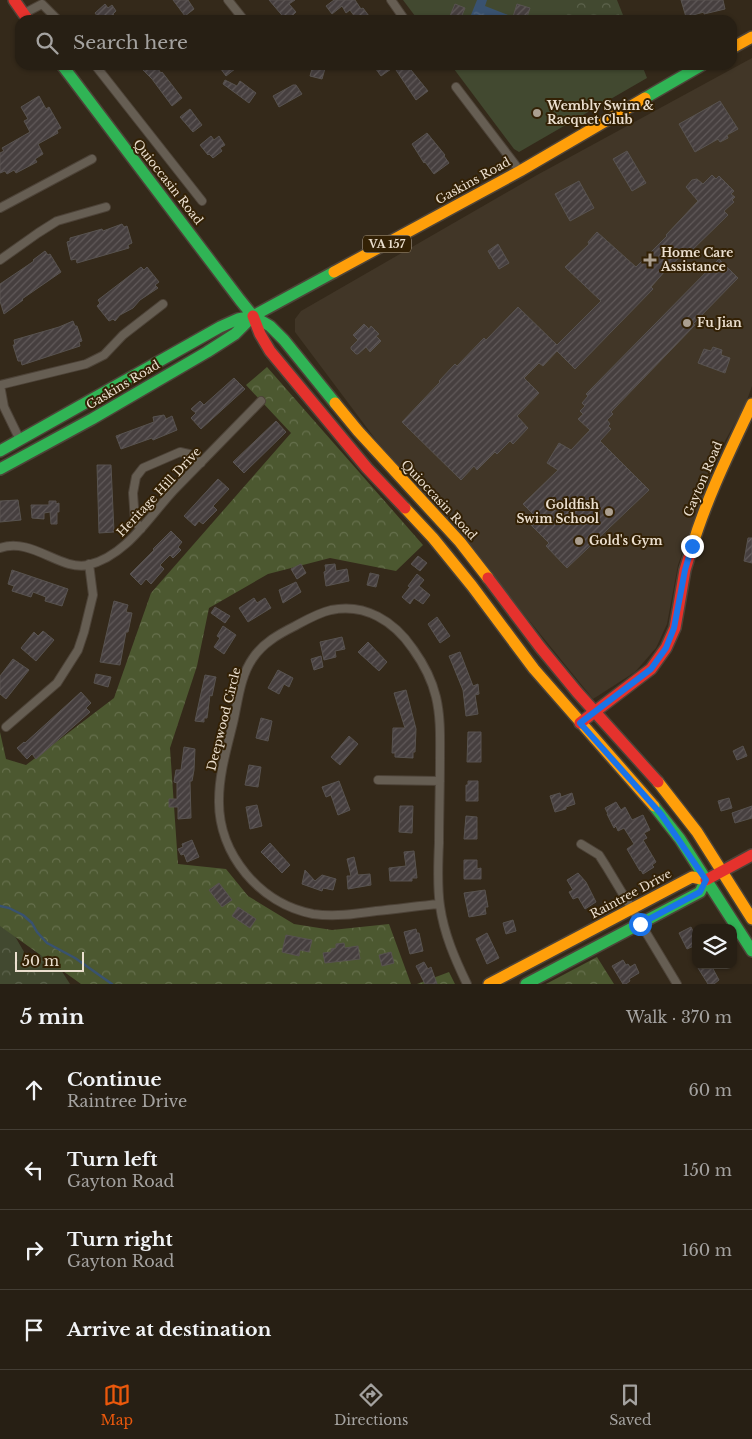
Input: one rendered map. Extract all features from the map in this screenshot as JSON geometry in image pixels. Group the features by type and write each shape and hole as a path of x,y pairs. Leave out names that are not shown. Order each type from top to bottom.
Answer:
{"main road":[{"path":"14,0 25,15"},
{"path":"737,45 752,37"},
{"name":"Quioccasin Road","path":"66,70 229,287 253,316 260,334 270,351 367,468 434,538 534,668 580,723"},
{"name":"Gaskins Road","path":"0,469 92,419 207,352 235,334 253,316 520,171 693,70"},
{"name":"Quioccasin Road","path":"253,316 270,326 284,340 358,431 460,542 540,647 595,712"},
{"name":"Gaskins Road","path":"0,451 220,327 238,319 253,316"},
{"name":"Gayton Road","path":"580,723 651,669 666,648 674,628 685,570 700,519 714,484 752,404"},
{"path":"595,712 679,807 752,919"},
{"path":"580,723 661,814 752,951"},
{"path":"526,984 700,892 706,880 752,855"},
{"name":"Raintree Drive","path":"489,984 692,877 706,880"}],"street":[{"path":"228,0 240,15"},
{"path":"391,0 402,15"},
{"path":"28,15 42,4 53,15"},
{"path":"99,70 202,201"},
{"path":"456,87 520,171"},
{"path":"0,208 92,159"},
{"path":"0,260 38,232 57,221 106,207"},
{"path":"20,440 4,407 0,385 86,364 104,355 123,335 163,304"},
{"name":"Heritage Hill Drive","path":"89,564 101,560 124,546 171,493 261,401"},
{"path":"141,529 135,521 133,492 136,477 143,468 180,452 189,454 201,463"},
{"path":"0,548 9,545 26,547 66,562 89,564 93,595 78,650 57,683 6,727"},
{"name":"Deepwood Circle","path":"439,904 337,916 313,914 287,906 257,886 234,857 224,834 218,799 221,775 242,684 253,657 271,640 318,614 331,610 351,608 381,617 406,639 421,660 430,679 436,697 440,726 439,904 450,948 467,984"},
{"path":"378,780 440,781"},
{"path":"581,844 599,855 677,984"}],"shaded area":[{"path":"752,58 752,386 746,403 725,441 688,536 678,565 667,624 656,648 635,672 593,699 440,511 376,440 295,332 295,319 301,311 537,175 730,70 737,70 737,66"}],"green space":[{"path":"403,0 617,0 623,15 414,15"},
{"path":"561,0 614,0 619,15 567,15"},
{"name":"Wembly Swim & Racquet Club","path":"455,70 644,70 647,78 519,152 514,149"},
{"path":"267,367 423,545 396,571 330,558 268,574 209,608 197,666 170,748 178,864 226,869 248,896 294,924 332,930 389,924 411,984 81,984 0,926 0,732 6,759 26,765 114,698 151,593 291,433 246,385"},
{"path":"0,923 8,924 27,957 51,954 70,984 0,984"},
{"path":"0,931 23,969 44,957 60,984 0,984"},
{"path":"597,957 614,984 546,984"},
{"path":"449,972 455,984 417,984"}],"water":[{"path":"477,0 487,0 485,6 508,15 471,15"}],"building":[{"path":"173,0 188,0 194,9 184,15"},
{"path":"269,0 295,0 289,4 296,12 293,15 282,15"},
{"path":"334,0 355,0 368,15 354,15 350,10 346,13 342,6 332,14 326,6"},
{"path":"681,0 723,0 725,9 704,14 704,12 685,15"},
{"path":"105,4 108,8 112,5 116,11 114,15 96,15 95,13"},
{"path":"455,4 465,8 462,15 450,15"},
{"path":"517,4 530,8 528,15 514,15"},
{"path":"143,70 159,70 162,72 182,98 172,106"},
{"path":"222,70 234,70 226,76"},
{"path":"312,70 325,70 322,79 310,76"},
{"path":"377,70 390,70 381,76"},
{"path":"396,70 411,70 428,91 416,100"},
{"path":"225,80 237,86 240,81 256,93 249,103 223,84"},
{"path":"296,85 302,94 279,107 273,96"},
{"path":"39,96 46,109 49,107 61,128 57,130 58,133 38,144 43,154 35,159 37,162 16,173 14,170 7,174 5,171 0,173 0,153 4,151 2,148 30,132 24,121 28,119 21,107"},
{"path":"720,101 738,129 727,135 728,138 720,142 718,139 695,152 679,124"},
{"path":"190,109 202,125 193,132 180,117"},
{"path":"427,133 445,155 449,163 434,174 424,163 412,144"},
{"path":"211,136 214,140 219,136 225,145 220,148 222,151 213,158 200,145"},
{"path":"627,151 646,183 632,191 613,159"},
{"path":"712,175 716,179 719,176 734,191 731,194 735,197 732,200 734,202 724,211 728,215 686,256 684,253 665,271 651,287 653,289 575,369 557,351 543,366 539,363 524,378 539,393 517,416 528,428 513,444 510,441 497,454 495,452 477,470 474,466 461,480 402,422 455,364 457,366 484,338 486,340 518,307 557,345 601,301 565,267 589,244 588,242 597,232 636,267 698,201 686,187 692,180 697,179 703,184"},
{"path":"579,181 594,208 570,221 555,194"},
{"path":"122,224 124,227 127,226 132,243 128,245 129,248 77,263 76,259 71,260 67,242 70,241 70,238 102,229 103,231"},
{"path":"498,244 509,263 499,269 488,251"},
{"path":"45,251 48,255 50,254 61,272 4,314 0,301 0,284 34,261"},
{"path":"719,259 738,278 611,412 613,414 607,420 610,424 608,426 611,429 600,441 649,490 567,568 546,546 549,543 531,525 538,519 523,504 558,470 547,463 559,443 571,450 590,430 578,419 583,414 580,411 585,406 582,403 588,396 586,394"},
{"path":"141,267 144,270 147,267 159,282 155,285 158,288 140,300 133,308 120,315 115,321 113,319 109,321 97,306 100,303 98,300"},
{"path":"73,321 75,326 77,326 82,341 79,342 80,346 22,365 21,361 18,361 13,345 15,345 14,340"},
{"path":"364,324 369,329 371,326 379,334 376,336 381,341 370,352 366,347 356,354 351,347 358,340 353,335"},
{"path":"713,347 722,350 721,355 730,358 725,373 698,363 704,349 711,351"},
{"path":"234,378 245,389 201,429 191,418 196,413 191,409 200,401 204,405"},
{"path":"164,415 166,419 172,416 177,430 153,440 152,438 121,449 116,436 154,422 153,417"},
{"path":"276,421 286,432 244,473 233,462"},
{"path":"97,465 111,465 114,532 99,533"},
{"path":"218,479 229,489 213,506 217,510 203,524 199,521 195,526 184,516"},
{"path":"18,500 21,520 0,522 0,501"},
{"path":"49,501 56,501 56,504 59,503 57,524 51,524 50,512 44,513 44,519 32,518 31,505 49,505"},
{"path":"171,531 182,542 178,547 181,550 173,558 170,555 160,565 164,569 151,584 146,579 141,585 130,574"},
{"path":"748,538 752,538 752,563 744,561"},
{"path":"418,556 427,563 420,571 411,564"},
{"path":"301,564 306,573 297,579 291,569"},
{"path":"335,564 336,571 347,569 349,581 326,586 325,565"},
{"path":"12,570 68,589 62,606 45,601 46,597 33,592 31,597 12,591 14,586 8,584"},
{"path":"370,573 379,575 376,587 367,585"},
{"path":"417,574 424,580 419,586 430,595 423,604 414,598 410,604 402,597"},
{"path":"296,582 301,592 283,603 279,590"},
{"path":"254,598 257,603 265,598 271,608 248,622 239,608"},
{"path":"114,601 128,605 126,612 132,613 128,632 126,632 120,665 100,662"},
{"path":"215,607 230,616 225,623 211,613"},
{"path":"437,617 450,636 440,643 428,624"},
{"path":"223,626 236,635 224,654 214,647 220,638 217,636"},
{"path":"43,631 54,640 36,661 21,648 34,632 38,636"},
{"path":"342,637 345,649 335,651 336,657 324,660 320,642"},
{"path":"368,642 387,662 379,671 358,652"},
{"path":"460,652 473,686 478,684 479,694 475,695 478,714 466,716 463,690 449,656"},
{"path":"321,656 323,667 314,670 311,659"},
{"path":"13,659 29,670 6,699 0,694 0,676"},
{"path":"278,670 293,678 289,687 284,684 279,694 268,688"},
{"path":"96,674 111,677 108,687 94,683"},
{"path":"205,675 216,677 212,696 210,695 207,718 204,718 204,722 195,721"},
{"path":"406,690 416,729 413,758 395,757 395,753 392,753 393,728 405,728 394,693"},
{"path":"81,692 91,703 86,708 90,712 36,759 32,754 27,759 17,748 25,743"},
{"path":"261,718 272,721 268,741 256,738"},
{"path":"468,732 481,732 481,762 467,762"},
{"path":"349,736 358,744 340,765 331,757"},
{"path":"743,746 747,756 737,760 733,751"},
{"path":"184,747 195,749 194,770 192,781 190,781 191,818 178,819 178,807 169,807 169,799 177,799 177,783 174,782 176,770 181,770"},
{"path":"249,765 261,767 258,787 245,785"},
{"path":"339,781 350,810 338,815 331,795 326,797 322,787"},
{"path":"468,781 478,781 478,801 466,801 466,785 468,785"},
{"path":"560,793 561,797 572,793 575,804 555,812 550,796"},
{"path":"729,798 732,808 721,811 718,801"},
{"path":"616,802 621,810 625,807 632,820 643,815 650,830 644,833 647,838 643,840 656,862 652,865 654,867 643,874 627,849 634,844 624,828 618,831 616,826 614,828 607,814 605,808"},
{"path":"257,805 262,826 250,829 246,807"},
{"path":"400,806 413,806 412,833 399,832"},
{"path":"752,806 752,818 735,823 732,813"},
{"path":"466,816 477,817 477,839 464,839"},
{"path":"192,840 199,857 187,862 184,854 181,855 178,849 183,847 182,844"},
{"path":"270,843 290,865 282,873 261,852"},
{"path":"414,851 417,878 412,878 412,881 390,881 389,868 406,866 404,852"},
{"path":"354,857 358,875 370,874 371,885 348,889 347,876 351,876 347,859"},
{"path":"464,860 477,860 477,869 481,868 481,879 464,879"},
{"path":"305,870 315,881 322,875 336,879 333,890 323,888 322,891 302,884"},
{"path":"578,873 586,882 596,902 585,909 578,897 573,899 569,892 573,890 567,880"},
{"path":"219,883 232,900 222,907 209,890"},
{"path":"485,890 488,907 485,907 486,914 469,917 464,893"},
{"path":"238,907 256,919 250,928 232,916"},
{"path":"513,920 516,931 506,934 503,923"},
{"path":"691,927 692,947 687,949 679,933"},
{"path":"416,929 417,933 419,933 423,951 410,954 404,932"},
{"path":"487,933 499,958 487,964 476,939"},
{"path":"286,935 312,940 309,952 300,950 299,956 282,952"},
{"path":"344,943 345,948 358,946 360,959 325,963 323,953 331,952 331,949 336,948 336,944"},
{"path":"391,952 394,963 382,966 379,955"},
{"path":"623,960 630,967 635,964 639,973 629,979 630,981 626,984 623,984 612,966"},
{"path":"424,962 428,969 431,967 437,984 425,984 416,966"},
{"path":"699,969 713,969 719,980 714,984 708,984"}],"waterway":[{"path":"0,906 23,915 32,923 47,943 75,958 112,984"}],"traffic: fast":[{"path":"66,70 240,300 253,316 270,326 284,340 335,403"},
{"path":"645,98 693,70"},
{"path":"0,451 220,327 238,319 253,316 334,272"},
{"path":"0,469 92,419 207,352 235,334 253,316"},
{"path":"654,806 680,839 752,951"},
{"path":"526,984 700,892 706,880"}],"traffic: slow":[{"path":"737,45 752,37"},
{"path":"334,272 520,171 645,98"},
{"path":"335,403 358,431 460,542 488,578"},
{"path":"692,547 712,492 752,404"},
{"path":"405,508 433,538 472,586 534,669 654,806"},
{"path":"658,782 697,832 752,919"},
{"path":"489,984 692,877 706,880"}],"traffic: jam":[{"path":"14,0 24,15"},
{"path":"253,316 260,334 270,351 367,468 405,508"},
{"path":"580,723 651,669 666,648 675,628 685,570 692,547"},
{"path":"488,578 577,692 658,782"},
{"path":"706,880 752,855"}],"place":[{"name":"Wembly Swim & Racquet Club","path":"537,113"},
{"name":"Home Care Assistance","path":"650,260"},
{"name":"Fu Jian","path":"687,323"},
{"name":"Goldfish Swim School","path":"609,512"},
{"name":"Gold's Gym","path":"579,541"}],"route":[{"path":"640,924 700,892 706,880 680,839 661,814 580,723 651,669 666,648 672,637 685,570 692,546"}]}
